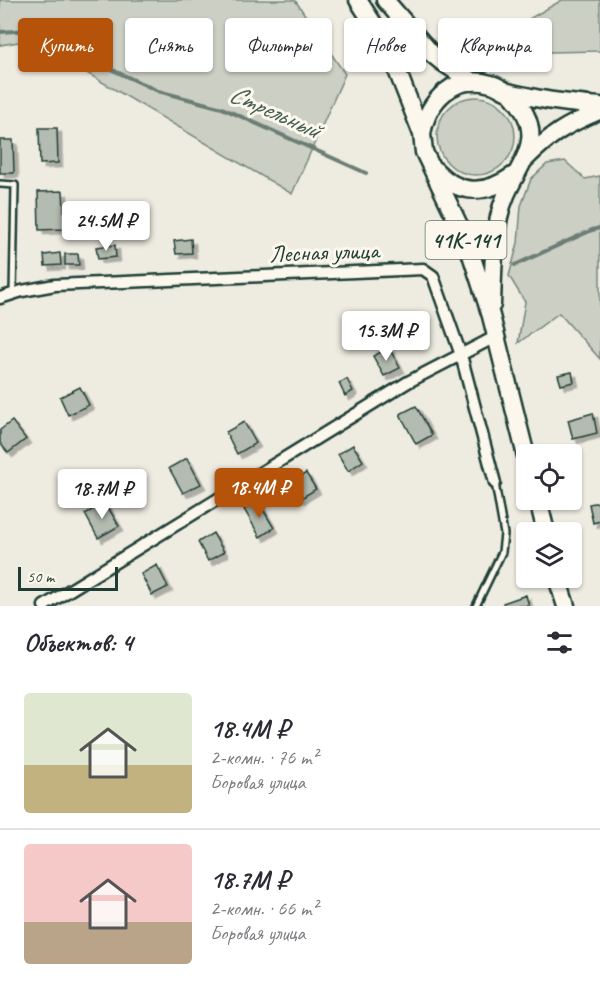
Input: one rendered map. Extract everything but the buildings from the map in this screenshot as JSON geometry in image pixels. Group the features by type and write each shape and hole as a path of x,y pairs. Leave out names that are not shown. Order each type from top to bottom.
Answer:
{"main road":[{"name":"41К-141","path":"358,0 391,55 422,134 424,152 467,242 491,316 523,444"},
{"path":"385,0 430,52 473,82"},
{"path":"422,134 425,118 432,104 444,92 457,85 473,82 492,84 509,92 542,100 600,106"},
{"name":"41К-141","path":"491,316 499,216 514,175 525,160 531,142 529,123 522,106 509,92"},
{"path":"525,160 546,139 564,127 600,111"},
{"name":"41К-141","path":"432,167 446,181 462,189 480,190 498,186 514,175"},
{"path":"560,588 566,606"}],"street":[{"name":"Лесная улица","path":"0,298 55,285 423,269 433,276 461,355 495,483"},
{"path":"44,606 408,382 495,337"}],"lane":[{"path":"0,184 15,185 13,294"},
{"path":"476,606 502,552 504,534 495,483"}],"shaded area":[{"path":"0,0 295,0 307,18 225,18 225,72 332,72 332,55 345,74 292,194 85,72 113,72 113,18 18,18 18,42 0,45"},
{"path":"562,0 600,0 600,51 552,52 552,18 531,18"},
{"path":"476,97 491,100 504,108 512,121 515,136 512,151 504,164 491,172 476,175 461,172 448,164 440,151 437,136 440,121 448,108 461,100"},
{"path":"565,161 585,179 600,176 600,359 559,313 518,343 525,302 509,276 518,243 521,206 531,179 547,164"}],"waterway":[{"name":"Стрельный","path":"0,32 30,30 158,91 222,108 366,173"},
{"name":"Стрельный","path":"515,265 600,228"}]}
